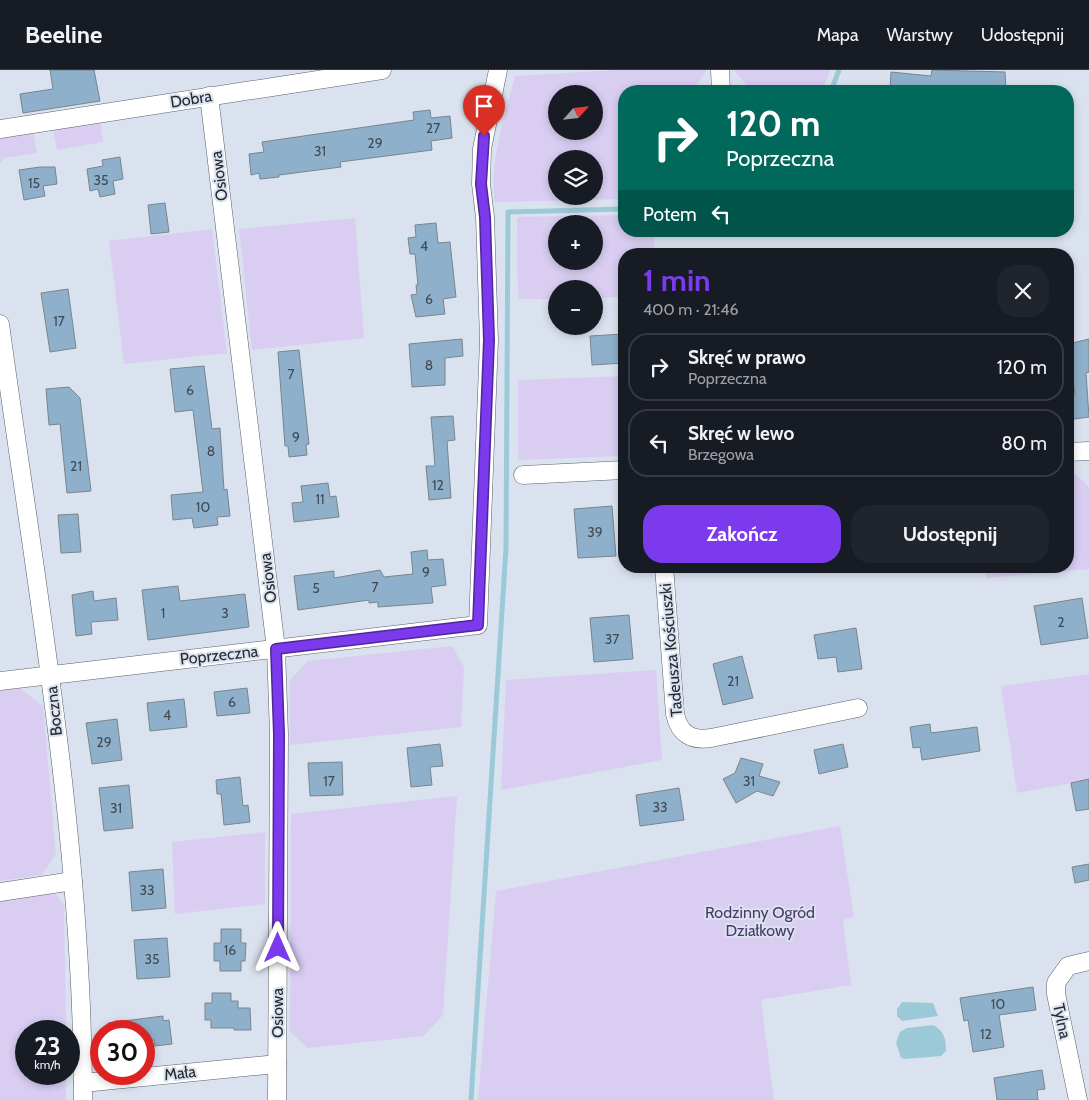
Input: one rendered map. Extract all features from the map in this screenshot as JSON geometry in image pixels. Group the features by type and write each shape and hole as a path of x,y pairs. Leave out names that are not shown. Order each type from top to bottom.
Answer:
{"street":[{"name":"Dobra","path":"0,129 382,70"},
{"name":"Poprzeczna","path":"0,681 478,625 489,340 485,217 481,184 482,150 498,70"},
{"path":"720,70 721,85"},
{"name":"Osiowa","path":"209,96 276,649 279,734 277,1100"},
{"name":"Boczna","path":"0,324 50,674 73,881 83,1091"},
{"path":"1074,452 1089,451"},
{"path":"523,475 618,470"},
{"name":"Tadeusza Kościuszki","path":"665,573 675,714 679,728 687,736 701,740 858,708"},
{"path":"0,892 73,881"},
{"name":"Tylna","path":"1078,1100 1056,994 1056,983 1068,966 1089,961"},
{"name":"Mała","path":"83,1091 277,1064"}],"green space":[{"path":"617,70 707,70 696,85 618,85 618,199 603,199 603,150 548,150 548,201 495,202 493,187 496,155 515,76"},
{"path":"734,70 830,70 824,85 746,85"},
{"path":"100,121 103,142 57,150 53,129"},
{"path":"33,132 37,153 4,158 0,163 0,137"},
{"path":"603,215 618,215 618,237 654,237 655,248 618,248 618,297 603,298 603,280 548,280 548,299 518,299 517,217 548,216 548,270 603,270"},
{"path":"355,218 364,338 252,350 239,229"},
{"path":"212,229 227,353 124,364 109,241"},
{"path":"618,376 618,456 518,460 518,380"},
{"path":"1074,473 1089,487 1089,569 1074,570"},
{"path":"986,573 1043,573 986,578"},
{"path":"452,646 464,667 461,727 290,745 290,680 308,661"},
{"path":"656,670 662,760 501,790 506,680"},
{"path":"1089,674 1089,780 1017,793 1001,686"},
{"path":"20,688 43,706 56,854 42,875 0,881 0,691"},
{"path":"457,796 443,1015 424,1036 308,1048 290,1032 291,814"},
{"name":"Rodzinny Ogród Działkowy","path":"840,826 854,917 843,920 851,985 761,1000 774,1100 478,1100 496,891"},
{"path":"265,832 265,904 175,914 172,842"},
{"path":"48,893 57,895 64,905 66,1020 15,1020 15,1085 66,1085 66,1100 0,1100 0,900"}],"water":[{"path":"902,1002 933,1003 938,1016 902,1021 897,1016 897,1009"},
{"path":"933,1025 944,1035 946,1051 941,1056 901,1058 896,1043 900,1032 907,1028"}],"building":[{"path":"50,70 94,70 100,101 23,113 20,94 53,89"},
{"path":"932,70 1005,72 1006,85 890,85 891,72 931,76"},
{"path":"430,110 431,118 450,116 452,138 431,141 432,150 340,162 341,167 279,175 279,177 260,179 259,173 251,175 249,154 264,152 262,142 414,120 413,112"},
{"path":"120,157 123,179 113,181 115,194 100,197 98,189 90,191 87,169 103,166 102,160"},
{"path":"55,167 57,184 43,186 45,196 24,200 19,170"},
{"path":"165,203 169,232 151,234 148,205"},
{"path":"436,223 438,243 450,242 456,297 443,299 445,314 416,317 411,295 417,294 416,285 418,285 415,254 410,254 408,238 416,237 415,225"},
{"path":"68,289 76,348 50,352 41,293"},
{"path":"618,334 618,363 592,365 590,336"},
{"path":"462,339 463,356 445,358 445,385 412,387 409,344"},
{"path":"1089,339 1089,372 1086,373 1089,417 1074,419 1075,394 1074,343"},
{"path":"299,350 309,444 306,445 307,455 289,457 288,446 285,446 278,352"},
{"path":"204,366 212,429 220,428 224,490 227,489 230,516 217,517 218,525 194,528 192,518 173,520 171,495 203,492 193,410 175,412 170,369"},
{"path":"69,387 80,398 91,491 67,493 60,424 49,425 46,389"},
{"path":"453,416 455,440 447,441 451,498 429,500 426,466 435,466 431,417"},
{"path":"328,483 330,497 336,496 339,517 294,522 292,503 303,502 301,486"},
{"path":"612,506 616,556 578,558 574,509"},
{"path":"78,514 81,552 61,553 58,515"},
{"path":"427,550 428,560 443,559 446,585 431,587 433,603 378,607 378,602 369,603 369,600 298,610 294,576 334,571 334,578 380,570 384,577 413,574 411,552"},
{"path":"178,586 180,601 245,594 249,627 148,640 142,590"},
{"path":"93,591 94,601 116,598 118,620 91,622 92,634 76,636 72,595"},
{"path":"1082,598 1088,638 1041,645 1034,606"},
{"path":"629,615 633,659 594,662 590,618"},
{"path":"856,628 862,669 838,672 836,657 818,659 814,635"},
{"path":"742,656 753,698 723,705 713,664"},
{"path":"247,688 250,713 217,716 214,692"},
{"path":"184,699 187,727 150,731 147,703"},
{"path":"117,719 122,760 92,764 86,723"},
{"path":"930,724 931,733 977,727 980,751 922,760 920,747 913,748 910,727"},
{"path":"440,744 443,766 430,767 432,785 411,787 407,748"},
{"path":"843,744 848,767 819,774 814,750"},
{"path":"741,758 763,764 759,776 780,782 773,796 757,791 736,803 723,779 735,773"},
{"path":"342,762 343,795 310,796 308,763"},
{"path":"240,777 243,806 248,805 250,822 224,825 221,794 217,794 216,780"},
{"path":"1089,779 1089,809 1076,811 1071,783"},
{"path":"129,785 133,828 104,831 99,788"},
{"path":"679,788 684,820 640,826 636,795"},
{"path":"1089,864 1089,880 1075,883 1072,867"},
{"path":"163,869 166,908 132,911 129,872"},
{"path":"221,929 241,929 241,943 246,943 245,961 241,961 241,971 220,971 220,961 214,961 214,943 221,943"},
{"path":"167,938 170,977 137,979 134,940"},
{"path":"1033,987 1036,1010 999,1015 1004,1047 973,1052 968,1020 964,1021 960,998"},
{"path":"212,993 231,993 231,1001 238,1001 238,1008 250,1008 251,1030 211,1028 211,1020 205,1020 205,1003 212,1003"},
{"path":"163,1016 163,1021 169,1020 172,1044 155,1046 155,1020 132,1020"},
{"path":"1042,1070 1045,1089 1037,1090 1038,1100 997,1100 994,1078"}],"waterway":[{"path":"833,85 839,70"},
{"path":"471,1100 506,548 508,212 618,209"}],"route":[{"path":"278,948 279,734 276,649 478,625 489,340 485,217 481,184 484,136"}]}
